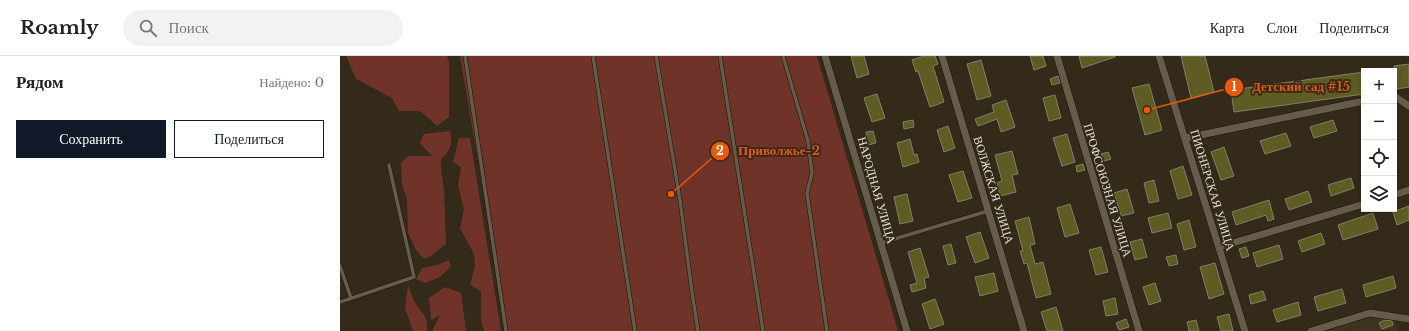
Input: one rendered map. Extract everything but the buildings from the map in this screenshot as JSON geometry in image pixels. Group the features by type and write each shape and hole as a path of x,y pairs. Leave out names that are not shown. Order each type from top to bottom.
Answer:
{"street":[{"name":"НАРОДНАЯ УЛИЦА","path":"825,56 907,331"},
{"name":"ВОЛЖСКАЯ УЛИЦА","path":"942,56 1024,331"},
{"name":"ПРОФСОЮЗНАЯ УЛИЦА","path":"1057,56 1139,331"},
{"name":"ПИОНЕРСКАЯ УЛИЦА","path":"1160,56 1245,331"},
{"path":"1397,98 1409,106"},
{"path":"1186,138 1361,102"},
{"path":"1397,194 1409,190"},
{"path":"1219,247 1361,205"},
{"path":"1311,331 1370,312 1409,319"}],"lane":[{"path":"465,56 506,331"},
{"path":"593,56 635,331"},
{"path":"656,56 680,200 698,331"},
{"path":"720,56 763,331"},
{"path":"783,56 808,141 812,173 807,193 827,331"},
{"path":"340,302 414,277 389,165"},
{"path":"881,243 988,211"},
{"path":"340,266 351,298"}],"shaded area":[{"path":"346,56 447,56 449,62 449,117 437,126 420,111 399,111 392,98 356,79"},
{"path":"460,56 817,56 898,331 507,331"},
{"path":"450,131 451,144 447,153 441,159 446,244 432,255 424,259 416,250 408,233 407,199 402,185 401,163 408,156 432,156 420,143 424,134"},
{"path":"459,138 470,138 501,331 484,331 481,320 481,292 470,284 475,266 474,254 460,228 464,210 458,185 461,167 453,162"},
{"path":"449,260 451,266 440,277 425,283 416,279 422,268 437,265"},
{"path":"408,286 414,301 424,314 427,321 427,331 413,331 405,308"},
{"path":"445,287 461,293 466,331 432,331 440,315 431,320 429,298"},
{"path":"1371,315 1394,319 1399,330 1326,331"}],"place":[{"name":"Детский сад #15","path":"1147,110"},
{"name":"Приволжье-2","path":"671,194"}]}
